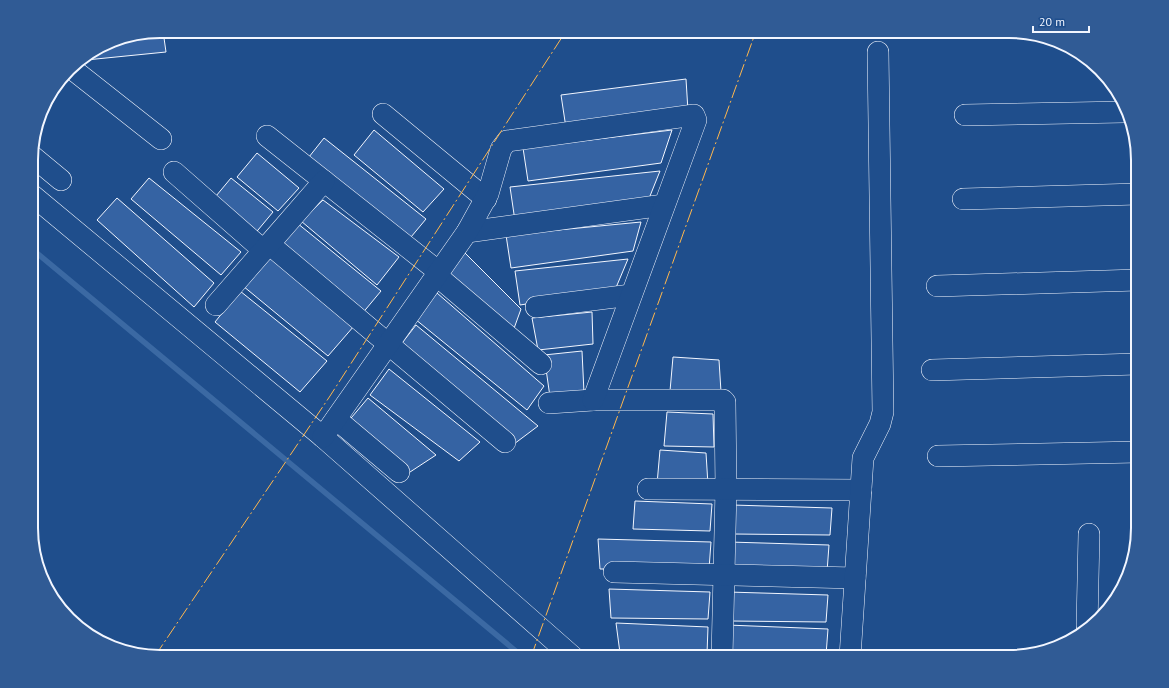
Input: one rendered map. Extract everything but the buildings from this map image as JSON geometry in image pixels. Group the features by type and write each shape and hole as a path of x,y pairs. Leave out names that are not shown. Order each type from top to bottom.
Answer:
{"street":[{"path":"850,650 863,458 880,424 883,412 878,52"},
{"path":"76,72 161,139"},
{"path":"965,115 1121,112"},
{"path":"383,114 486,199"},
{"path":"323,437 467,232 486,199 501,149 506,141 694,115 696,120 593,400"},
{"path":"267,136 437,273 542,364"},
{"path":"38,161 61,180"},
{"path":"174,172 388,343 505,442"},
{"path":"216,305 324,181"},
{"path":"963,199 1131,194"},
{"path":"38,200 323,437 565,650"},
{"path":"467,232 664,205"},
{"path":"937,286 1131,280"},
{"path":"536,307 631,295"},
{"path":"932,370 1131,364"},
{"path":"549,403 593,400 723,400 726,404 726,489 722,650"},
{"path":"336,419 399,472"},
{"path":"938,456 1131,452"},
{"path":"648,489 861,490"},
{"path":"1087,621 1089,534"},
{"path":"614,572 855,578"}],"waterway":[{"path":"38,254 515,650"}],"power":[{"path":"159,650 330,396 561,38"},
{"path":"534,650 753,38"}]}
